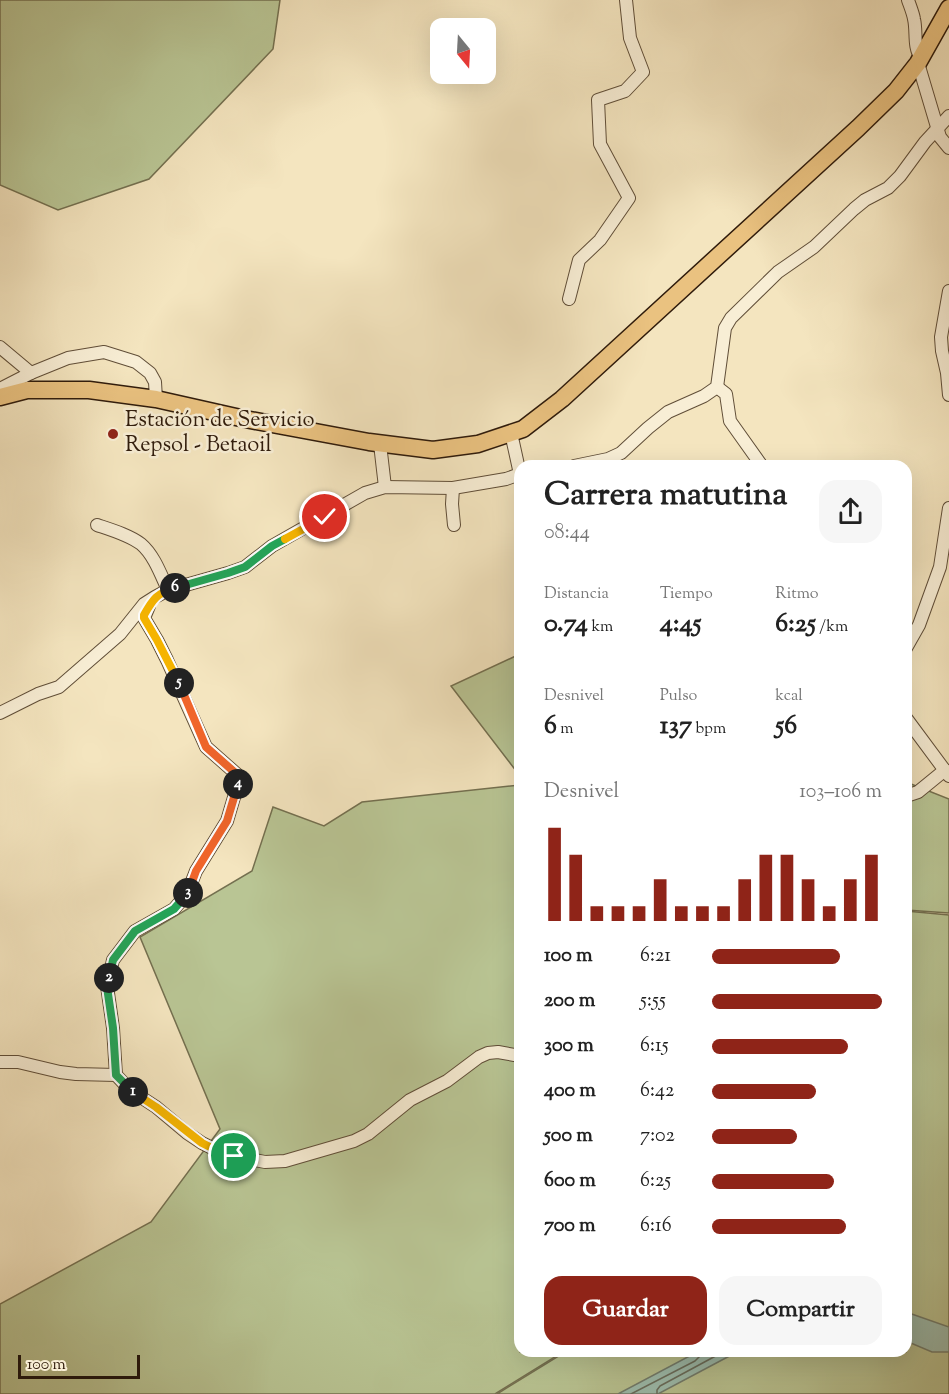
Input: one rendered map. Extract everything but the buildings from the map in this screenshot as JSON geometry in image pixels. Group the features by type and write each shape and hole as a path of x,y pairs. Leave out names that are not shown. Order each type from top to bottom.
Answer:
{"highway":[{"path":"0,397 27,390 88,390 156,399 245,419 380,444 433,450 478,444 523,429 562,399 896,91 920,61 949,8"}],"street":[{"path":"569,299 579,260 600,240 629,198 600,144 597,100 625,91 643,72 630,38 626,0"},
{"path":"908,0 914,17 918,54 937,127 940,137 949,148"},
{"path":"603,460 621,453 668,412 704,396 717,387 725,328 731,318 778,272 814,247 854,209 865,200 888,188 900,176 937,127 949,116"},
{"path":"949,291 941,337 949,395"},
{"path":"0,347 31,373"},
{"path":"0,389 68,358 104,352 136,362 150,373 155,382 156,399"},
{"path":"717,387 726,394 730,421 758,460"},
{"path":"511,433 517,460"},
{"path":"380,444 385,486"},
{"path":"0,713 38,694 59,687 120,634 144,604 155,597 168,590 245,567 272,546 365,493 385,486 453,488 514,476"},
{"path":"453,488 454,525"},
{"path":"940,567 949,508"},
{"path":"97,525 117,531 141,544 149,553 168,590"},
{"path":"912,637 919,625 940,567 949,552"},
{"path":"155,597 144,615 145,623 167,660 206,747 240,777 227,821 196,871 187,894 174,909 135,931 113,960 107,987 116,1075 130,1090 202,1143 234,1156 265,1162 285,1161 354,1141 368,1134 410,1100 447,1081 488,1053 514,1055"},
{"path":"912,726 947,773 912,794"},
{"path":"0,1062 18,1062 76,1074 116,1075"}],"green space":[{"path":"0,0 280,0 273,49 149,179 58,210 0,185"},
{"path":"514,657 514,768 451,686"},
{"path":"912,784 949,799 949,913 912,910"},
{"path":"514,786 514,1357 555,1357 495,1394 0,1394 0,1304 151,1222 220,1129 140,937 252,871 273,807 324,826 362,802"},
{"path":"912,912 949,915 949,1394 497,1394 557,1357 912,1357"}],"water":[{"path":"912,1314 949,1327 949,1352 932,1352 912,1344"},
{"path":"688,1357 728,1357 658,1394 618,1394"}],"place":[{"name":"Estación de Servicio Repsol - Betaoil","path":"113,434"}],"route":[{"path":"234,1156 202,1143 130,1090 116,1075 107,987 113,960 135,931 174,909 187,894 196,871 227,821 240,777 206,747 167,660 145,623 144,615 155,597 168,590 245,567 272,546 325,517"}]}
